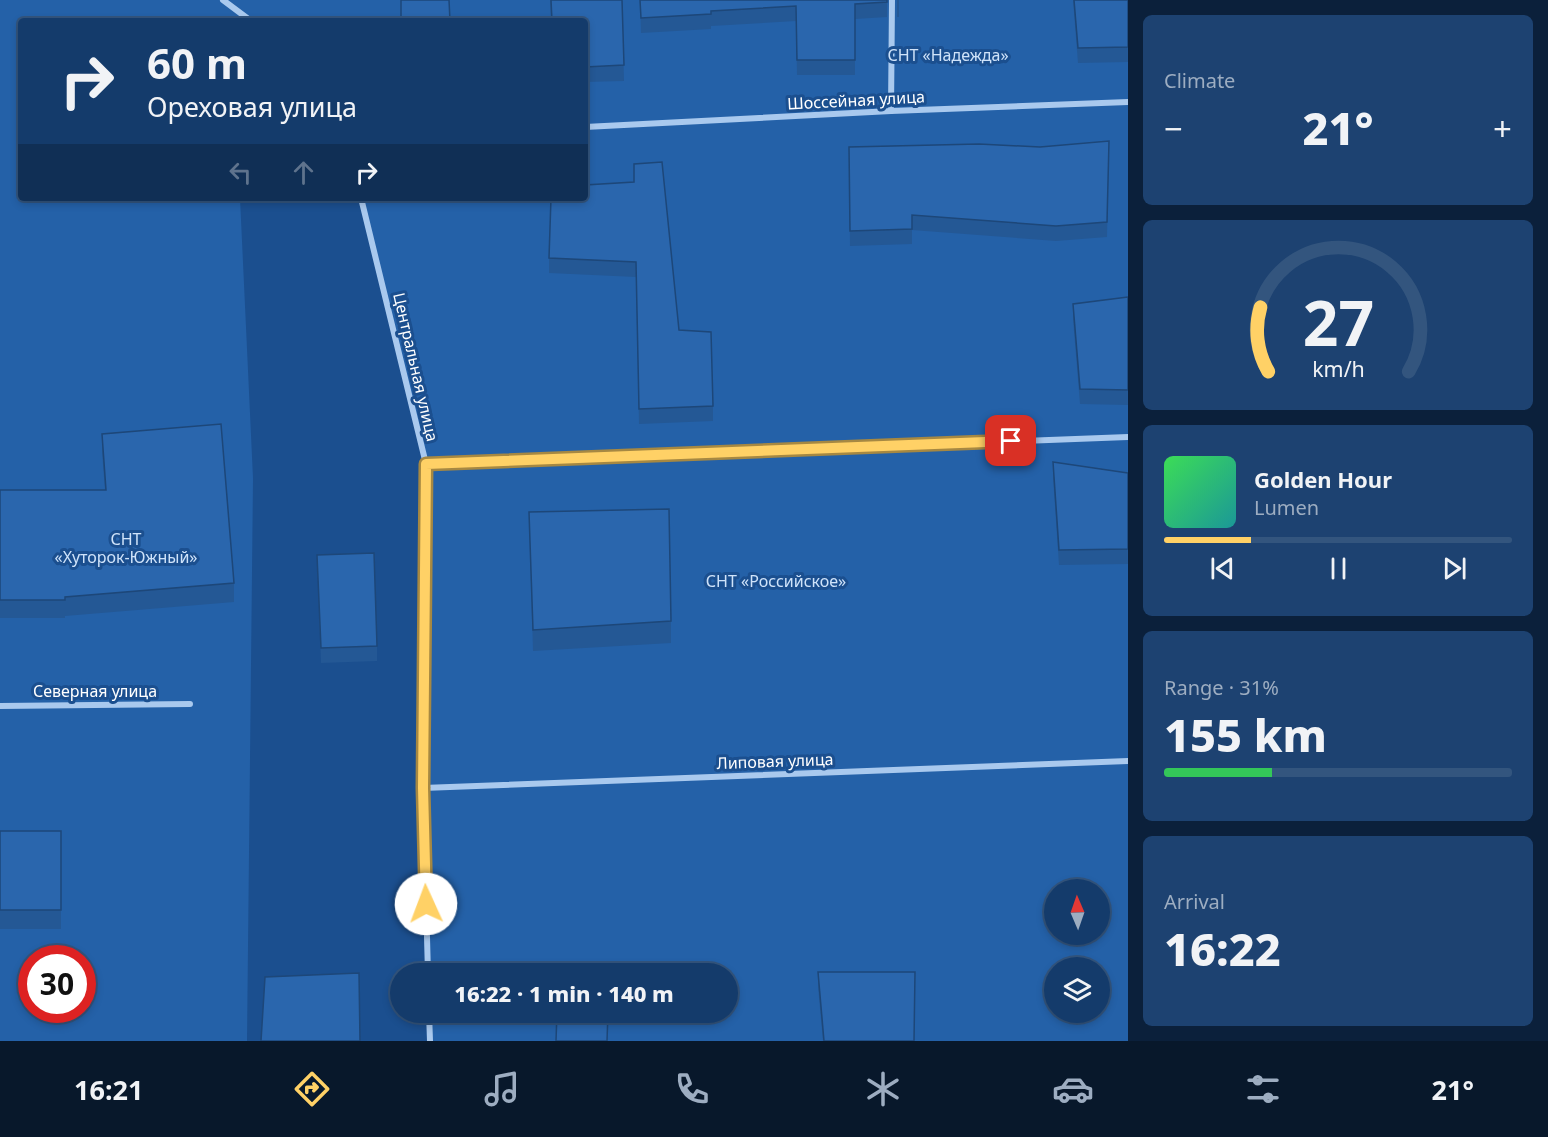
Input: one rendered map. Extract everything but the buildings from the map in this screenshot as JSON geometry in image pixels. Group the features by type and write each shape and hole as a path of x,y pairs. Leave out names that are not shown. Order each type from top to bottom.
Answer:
{"street":[{"path":"223,0 247,18"},
{"path":"891,111 892,0"},
{"name":"Шоссейная улица","path":"588,127 891,111 1128,102"},
{"name":"Центральная улица","path":"364,201 426,464 423,788 428,963"},
{"path":"426,464 1128,437"},
{"name":"Северная улица","path":"0,706 190,704"},
{"name":"Липовая улица","path":"423,788 1128,761"},
{"path":"429,1023 430,1041"}],"green space":[{"name":"СНТ «Российское»","path":"0,0 1128,0 1128,1041 430,1041 429,1023 738,1023 738,963 428,963 423,788 426,464 362,201 588,201 588,18 18,18 18,201 240,201 253,478 247,1041 0,1041"}],"route":[{"path":"426,904 423,788 426,464 1011,441"}],"park label":[{"name":"СНТ «Надежда»","path":"948,55"},
{"name":"СНТ «Хуторок-Южный»","path":"126,548"}]}
